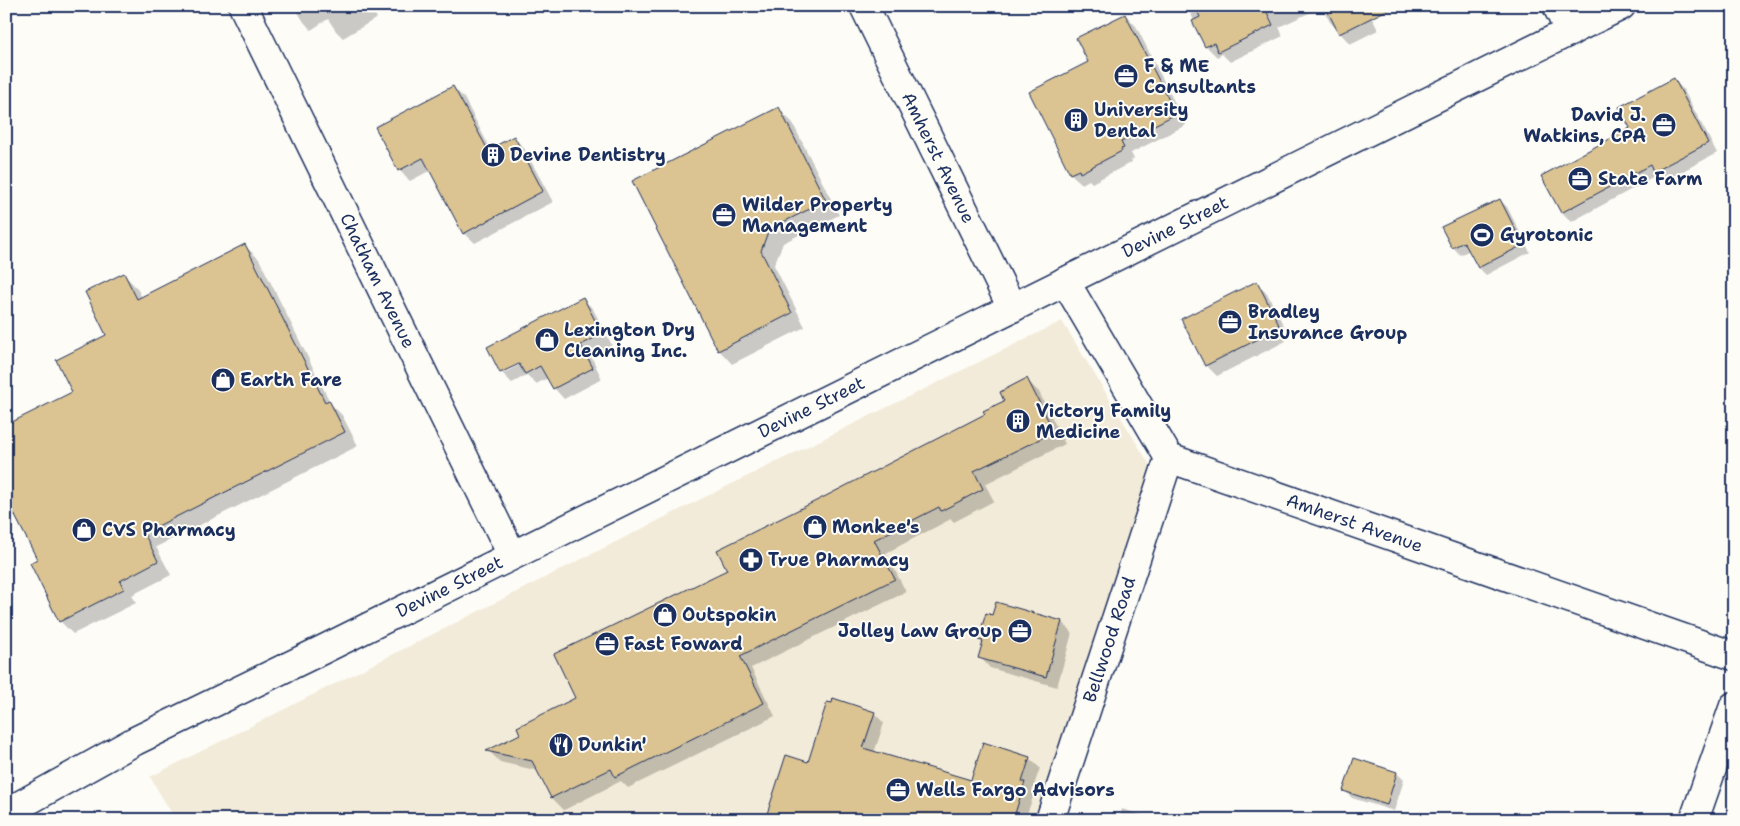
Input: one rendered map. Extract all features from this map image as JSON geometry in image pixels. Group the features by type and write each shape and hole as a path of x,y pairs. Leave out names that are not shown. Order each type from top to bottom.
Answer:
{"street":[{"name":"Chatham Avenue","path":"242,6 512,555"},
{"name":"Amherst Avenue","path":"864,6 1012,308"},
{"path":"1557,6 1570,32"},
{"name":"Devine Street","path":"6,813 135,741 1621,6"},
{"path":"1065,282 1168,458"},
{"name":"Amherst Avenue","path":"1168,458 1734,656"},
{"name":"Bellwood Road","path":"1050,820 1168,458"},
{"path":"1694,820 1734,706"}],"shaded area":[{"path":"1062,321 1153,470 1035,820 491,820 457,816 253,813 172,814 150,777 691,504"}],"building":[{"path":"1195,6 1264,6 1273,25 1218,52 1214,43 1205,47 1192,21 1200,17"},
{"path":"1325,6 1395,6 1339,34"},
{"path":"1125,14 1176,114 1121,142 1124,148 1121,149 1122,151 1080,173 1079,170 1070,174 1029,92 1088,62 1076,38"},
{"path":"1674,78 1708,143 1653,172 1650,165 1561,213 1541,176 1630,128 1619,107"},
{"name":"Devine Dentistry","path":"453,86 488,150 514,136 543,191 463,234 423,158 398,171 375,127"},
{"name":"Wilder Property Management","path":"779,107 826,201 769,229 761,251 792,313 718,351 632,181"},
{"name":"Gyrotonic","path":"1500,199 1523,245 1478,268 1464,242 1452,248 1441,227"},
{"path":"245,244 325,402 329,400 345,432 144,533 158,561 120,581 124,589 59,622 30,563 37,559 6,498 6,425 72,392 56,360 106,335 85,292 124,273 137,299"},
{"name":"Bradley Insurance Group","path":"1257,281 1279,325 1275,327 1276,330 1205,366 1181,319"},
{"name":"Lexington Dry Cleaning Inc.","path":"583,297 602,334 581,345 593,368 553,389 540,366 525,374 519,364 500,373 487,347"},
{"path":"1027,378 1054,432 974,471 983,489 941,511 939,507 874,540 895,579 740,656 764,703 615,777 611,769 551,798 532,761 486,751 520,734 517,727 575,698 554,654 727,570 717,550 985,414 983,411 1004,401 1000,392"},
{"name":"Jolley Law Group","path":"996,602 1062,621 1046,677 978,658 983,641 978,640 986,613 992,615"},
{"path":"833,698 875,712 863,748 971,780 983,742 1030,757 1022,782 1025,782 1013,820 765,820 786,755 808,762 827,702 832,703"},
{"path":"1354,758 1397,772 1387,805 1343,791"}],"place":[{"name":"F & ME Consultants","path":"1126,76"},
{"name":"University Dental","path":"1076,120"},
{"name":"David J. Watkins, CPA","path":"1664,125"},
{"name":"Devine Dentistry","path":"493,155"},
{"name":"State Farm","path":"1580,179"},
{"name":"Wilder Property Management","path":"724,215"},
{"name":"Gyrotonic","path":"1482,235"},
{"name":"Bradley Insurance Group","path":"1230,322"},
{"name":"Lexington Dry Cleaning Inc.","path":"547,340"},
{"name":"Earth Fare","path":"223,380"},
{"name":"Victory Family Medicine","path":"1018,421"},
{"name":"Monkee's","path":"815,527"},
{"name":"CVS Pharmacy","path":"84,530"},
{"name":"True Pharmacy","path":"751,560"},
{"name":"Outspokin","path":"665,615"},
{"name":"Jolley Law Group","path":"1020,631"},
{"name":"Fast Foward","path":"607,644"},
{"name":"Dunkin'","path":"561,745"},
{"name":"Wells Fargo Advisors","path":"898,790"}]}
